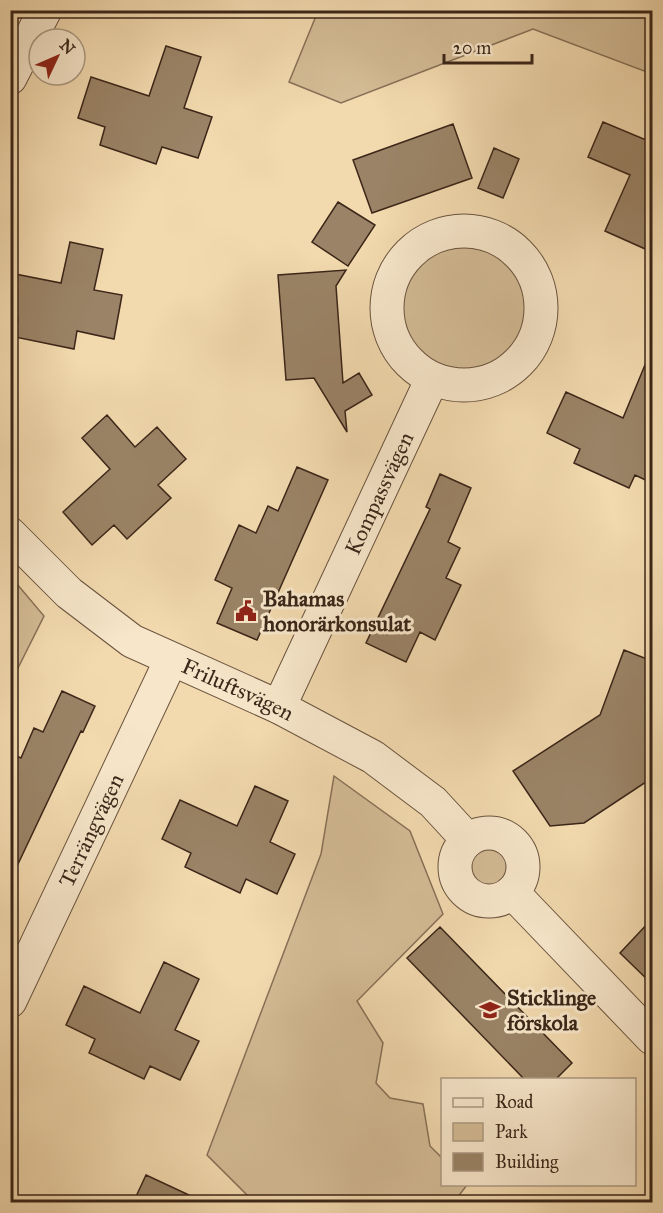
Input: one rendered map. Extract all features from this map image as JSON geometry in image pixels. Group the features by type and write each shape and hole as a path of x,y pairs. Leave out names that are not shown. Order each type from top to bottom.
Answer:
{"street":[{"path":"10,78 45,10"},
{"path":"466,230 492,236 515,250 532,271 539,289 541,304 537,333 525,355 506,373 483,383 457,385 432,379 410,364 394,343 387,317 388,291 398,266 416,246 440,234 466,230"},
{"name":"Kompassvägen","path":"279,707 432,379"},
{"name":"Friluftsvägen","path":"10,534 69,593 132,641 279,707 373,757 433,801 468,840"},
{"name":"Terrängvägen","path":"10,1001 171,660"},
{"path":"489,832 500,834 517,848 523,867 518,884 512,892 491,901 472,897 465,891 456,875 455,865 461,847 468,840 478,834 489,832"},
{"path":"512,892 652,1038"}],"green space":[{"path":"318,11 652,11 652,74 533,29 341,103 289,82"},
{"path":"463,247 487,251 507,265 521,285 525,309 521,333 507,353 487,367 463,371 439,367 419,353 405,333 401,309 405,285 419,265 439,251"},
{"path":"11,577 44,616 11,682"},
{"path":"334,776 410,831 443,914 357,1001 383,1043 376,1083 390,1098 423,1104 430,1146 441,1157 441,1186 466,1186 454,1202 247,1202 249,1197 207,1155 321,854"},
{"path":"489,848 502,854 508,867 502,880 489,886 476,880 470,867 476,854"}],"building":[{"path":"166,46 201,57 184,108 212,117 198,158 162,147 156,164 100,145 105,127 78,118 91,77 149,96"},
{"path":"603,122 646,140 652,126 652,252 605,231 630,175 588,157"},
{"path":"453,124 472,178 372,213 353,160"},
{"path":"494,148 519,159 503,198 478,188"},
{"path":"338,202 375,225 348,266 312,242"},
{"path":"70,242 103,249 94,290 122,295 114,339 77,331 74,349 15,337 18,319 10,317 10,273 61,283"},
{"path":"346,270 336,286 343,383 359,373 372,395 345,411 347,432 314,378 286,380 278,275"},
{"path":"652,348 652,483 635,475 629,488 574,463 580,449 547,433 566,392 623,418"},
{"path":"107,415 135,447 157,427 186,459 158,485 171,498 127,539 114,525 92,545 63,512 110,469 82,438"},
{"path":"297,467 328,480 257,640 217,623 232,588 215,580 239,525 256,533 268,506 278,511"},
{"path":"440,474 471,488 448,542 460,548 446,578 461,585 435,640 420,632 406,662 366,643 430,509 426,507"},
{"path":"624,650 652,661 652,778 584,823 550,826 513,771 600,715"},
{"path":"62,691 95,706 10,881 10,753 21,758 34,728 43,732"},
{"path":"255,786 288,801 270,842 295,854 277,894 246,879 240,893 185,867 191,853 162,839 180,800 237,826"},
{"path":"652,919 652,984 620,953"},
{"name":"Sticklinge förskola","path":"440,927 572,1063 557,1078 523,1078 407,958"},
{"path":"164,962 199,979 175,1030 199,1041 180,1080 150,1066 144,1079 89,1053 95,1039 66,1025 84,986 140,1013"},
{"path":"146,1175 206,1203 133,1203"}],"place":[{"name":"Bahamas honorärkonsulat","path":"246,611"},
{"name":"Sticklinge förskola","path":"490,1010"}]}
